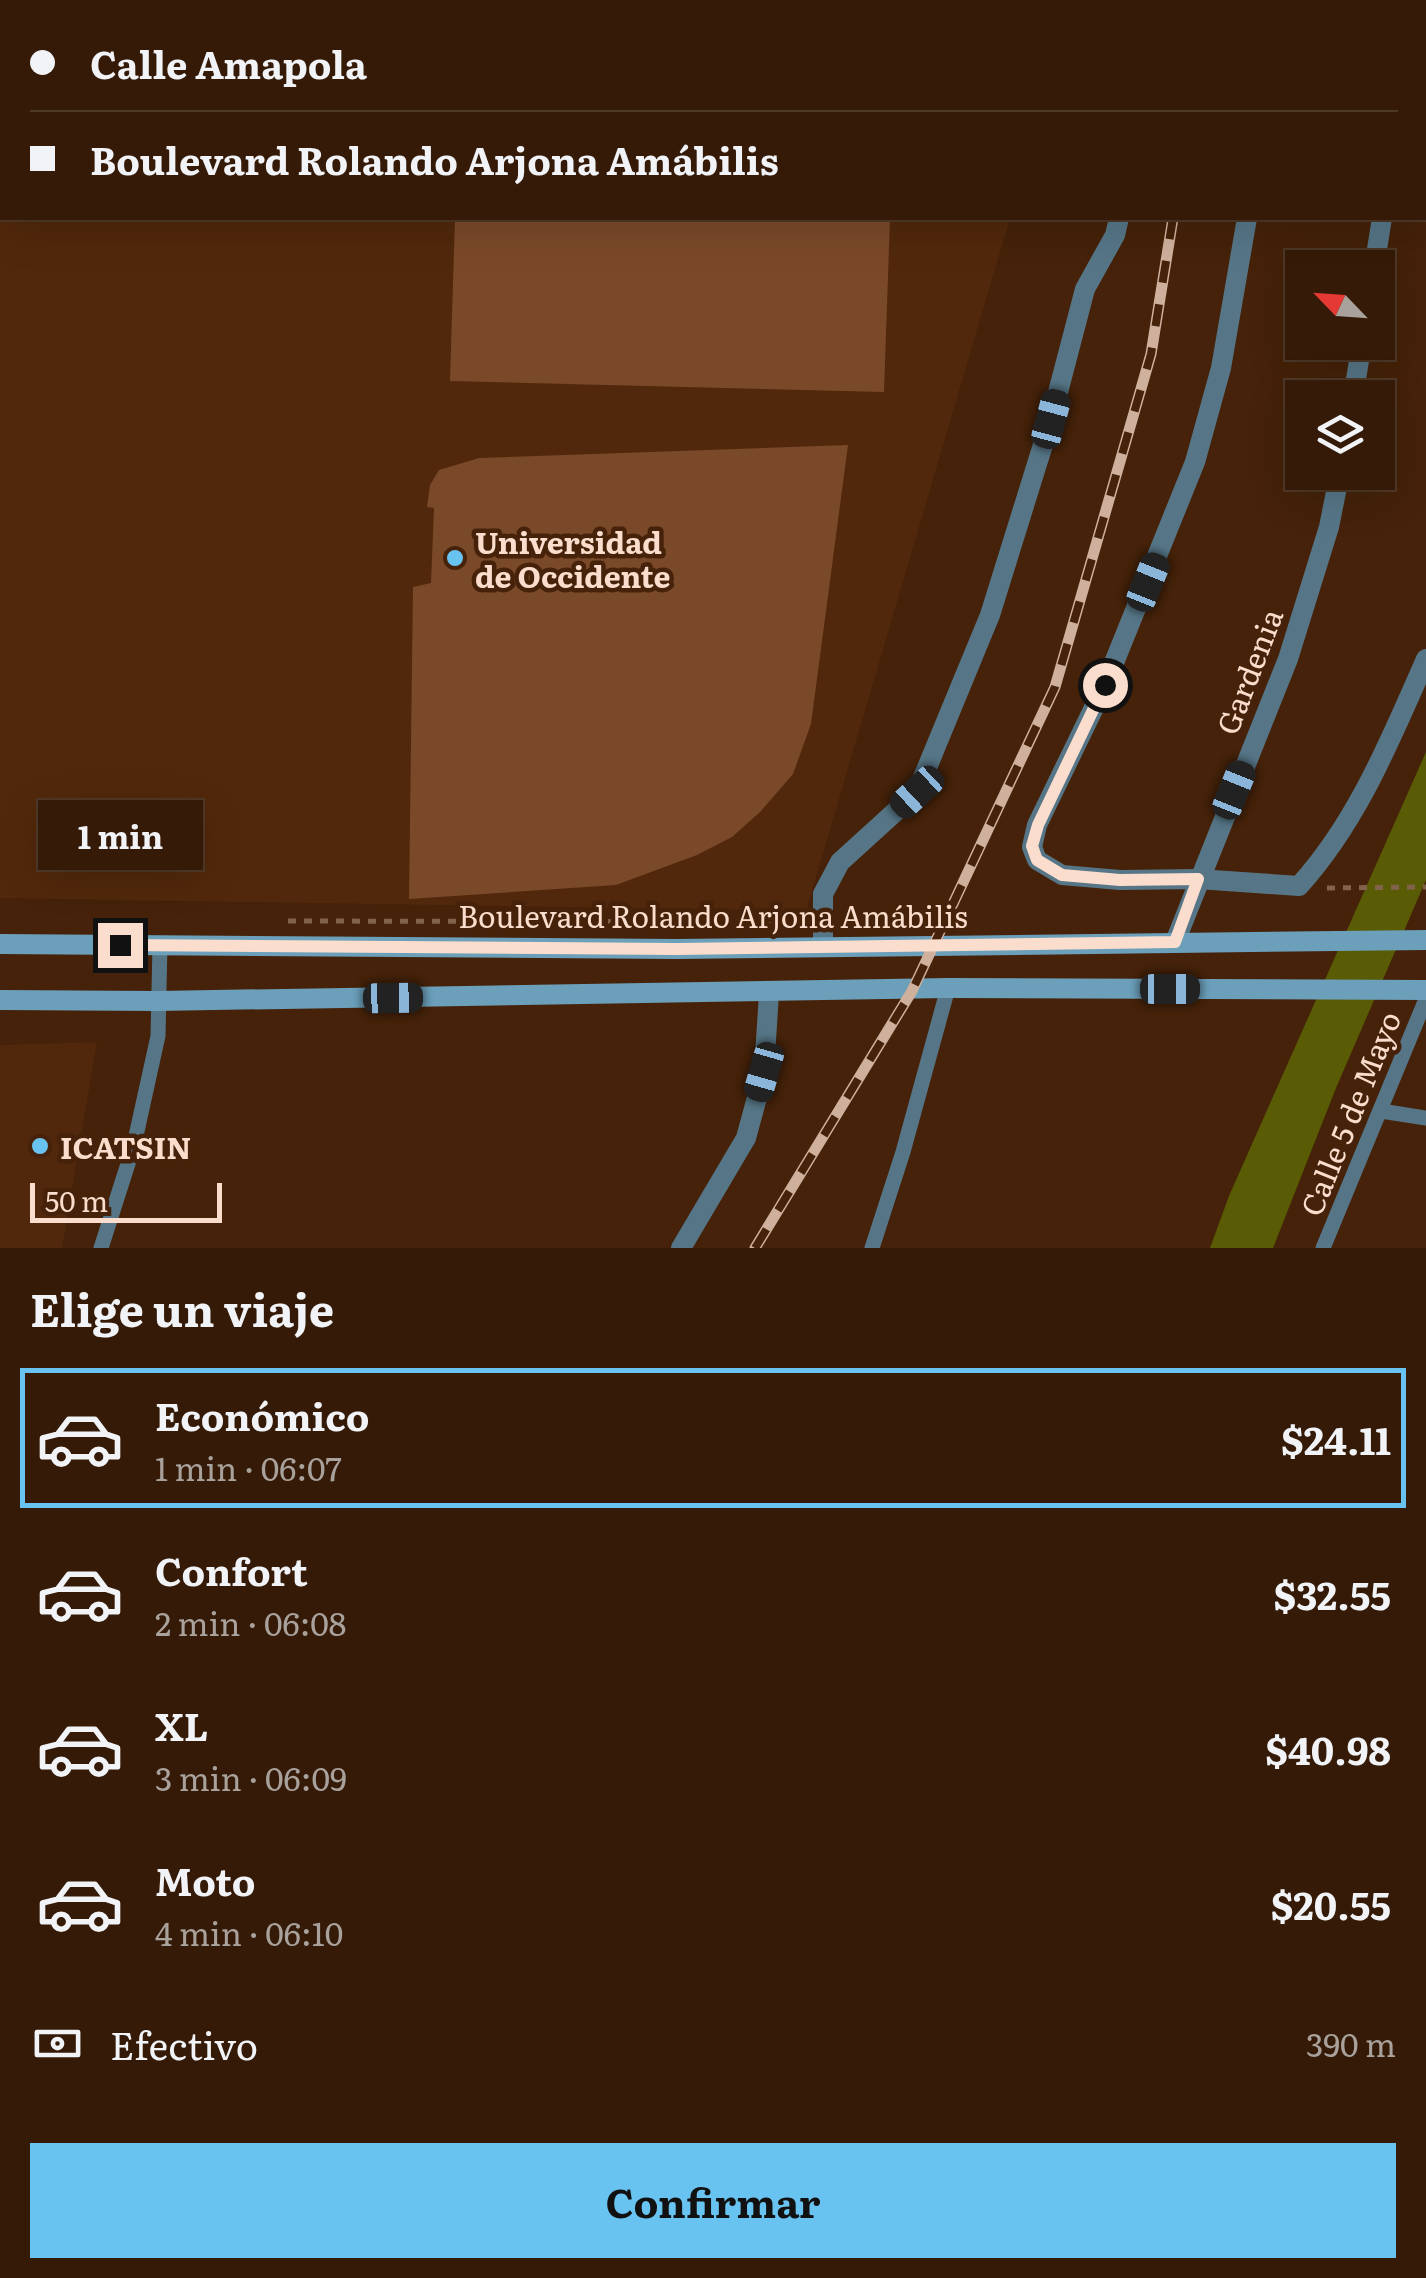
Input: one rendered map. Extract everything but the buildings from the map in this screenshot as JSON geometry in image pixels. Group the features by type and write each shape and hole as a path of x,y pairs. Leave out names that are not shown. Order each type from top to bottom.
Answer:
{"main road":[{"name":"Boulevard Rolando Arjona Amábilis","path":"0,944 677,949 1426,940"},
{"path":"0,1000 157,1002 948,988 1283,988 1420,994"}],"street":[{"path":"824,946 822,894 840,862 917,792 990,615 1086,290 1115,235 1119,220"},
{"path":"1248,220 1221,368 1195,462 1105,685 1038,825 1032,846 1037,860 1062,875 1299,886 1328,854 1350,816 1426,659"},
{"path":"1377,250 1382,220"},
{"name":"Gardenia","path":"1175,942 1288,659 1330,526 1337,490"},
{"path":"681,1248 746,1138 764,1072 769,993"}],"lane":[{"path":"102,1248 148,1087 158,1036 160,946"},
{"path":"872,1248 904,1152 948,988"},
{"name":"Calle 5 de Mayo","path":"1323,1248 1381,1111 1420,1032 1420,994"},
{"path":"1381,1111 1426,1118"}],"path":[{"path":"1319,888 1426,887"},
{"path":"274,921 823,922"}],"shaded area":[{"name":"Universidad de Occidente","path":"0,220 1009,220 806,911 0,898"},
{"path":"455,220 890,220 884,392 450,381"},
{"path":"848,445 811,724 793,774 760,812 732,837 697,855 616,885 409,899 413,587 431,583 434,508 427,507 430,485 439,470 479,458"},
{"path":"1426,752 1426,880 1336,1088 1273,1248 1210,1248 1229,1196"},
{"name":"ICATSIN","path":"97,1042 62,1248 0,1248 0,1045"}],"railway":[{"path":"755,1248 912,991 1055,687 1151,354 1173,220"}],"place":[{"name":"Universidad de Occidente","path":"455,558"},
{"name":"ICATSIN","path":"40,1146"}],"route":[{"path":"120,945 677,949 1175,942 1198,879 1120,880 1062,875 1037,860 1032,846 1038,825 1105,685"}]}
